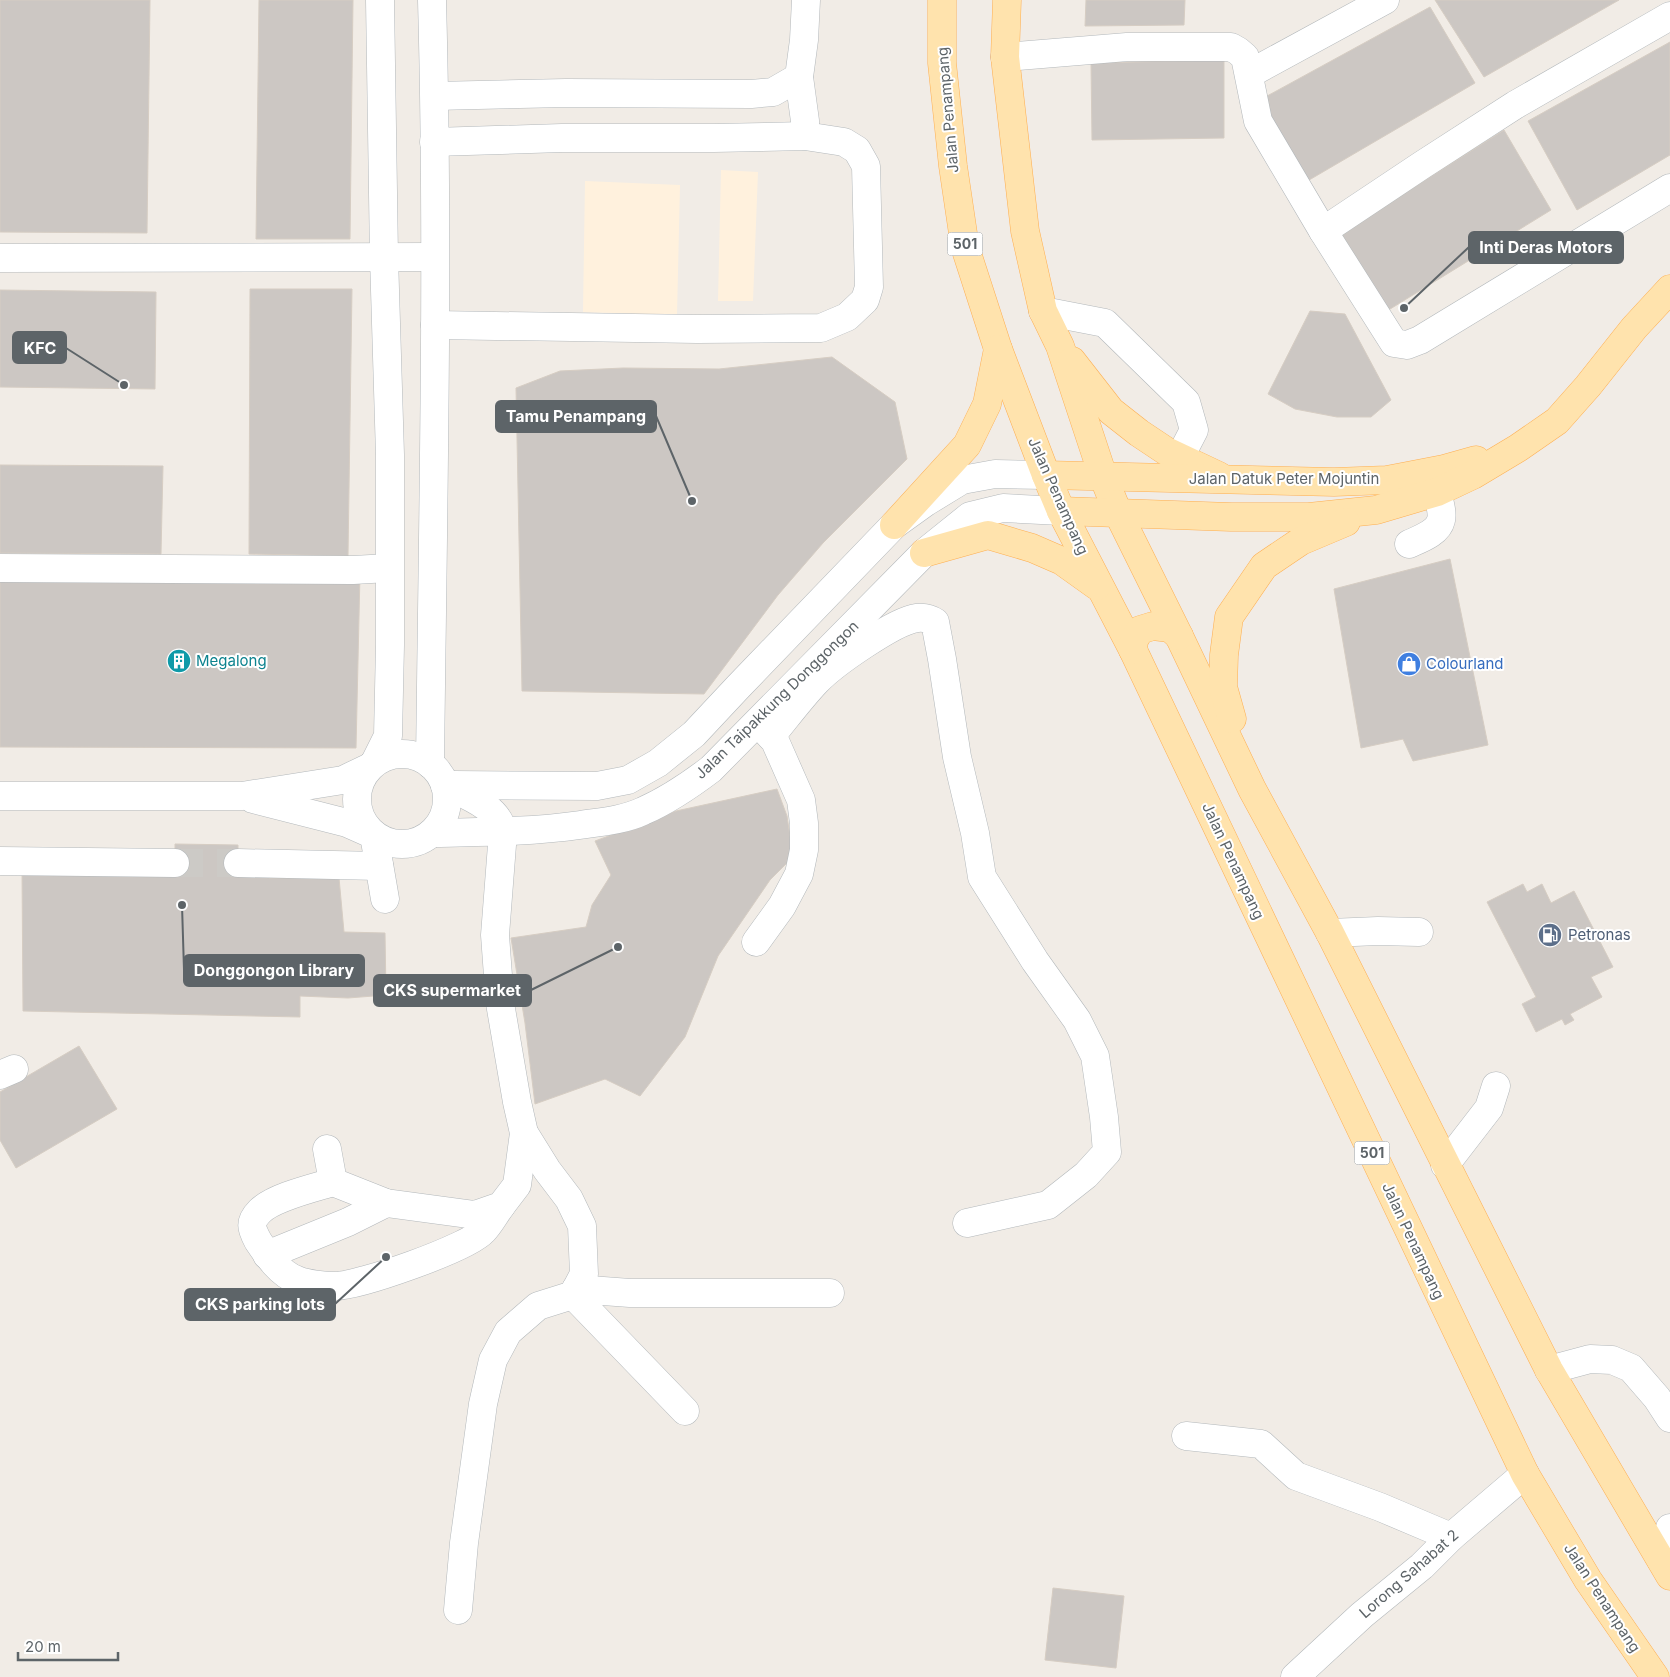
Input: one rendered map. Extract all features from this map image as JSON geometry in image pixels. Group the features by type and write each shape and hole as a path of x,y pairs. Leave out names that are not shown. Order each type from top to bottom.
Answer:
{"main road":[{"name":"Jalan Penampang","path":"942,0 942,63 953,166 966,247 998,349 1061,511 1133,650 1525,1474 1588,1580 1655,1677"},
{"path":"1008,0 1006,57 1025,231 1043,311 1060,346 1103,476 1118,513 1252,789 1330,933 1445,1166 1549,1370 1666,1568"},
{"name":"Jalan Datuk Peter Mojuntin","path":"1061,511 1231,517 1309,517 1376,510 1438,492 1473,475 1518,448 1557,421 1588,386 1634,328 1670,289"},
{"path":"1060,346 1111,411 1166,451 1227,480"},
{"path":"894,526 967,445 987,404 998,349"},
{"name":"Jalan Datuk Peter Mojuntin","path":"1046,475 1334,482 1387,480 1444,469 1518,448"},
{"path":"1252,789 1222,687 1229,617 1264,566 1301,540 1376,510"},
{"path":"924,553 988,536 1032,548 1062,561 1100,588"},
{"path":"1114,614 1124,618 1139,618 1150,615 1157,604 1156,591"},
{"path":"1133,650 1134,640 1140,630 1153,626 1170,628 1179,636"}],"street":[{"path":"380,0 384,257 390,456 388,736 358,788 356,800 358,813 364,824 374,835 385,899"},
{"path":"242,796 347,823 388,842 403,844 419,841 432,833 440,823 445,811 447,798 438,774 432,0"},
{"path":"805,136 805,121 799,77 804,40 806,0"},
{"path":"1248,74 1385,0"},
{"path":"1323,231 1422,164 1515,105 1670,16"},
{"path":"1006,57 1128,46 1231,48 1238,51 1245,57 1258,121 1323,231 1394,342 1406,345 1436,331 1670,188"},
{"path":"434,96 566,93 751,94 773,92 799,77"},
{"path":"434,142 562,138 805,136 844,142 856,150 866,166 869,287 865,300 847,317 821,328 698,329 435,326"},
{"path":"0,258 434,257"},
{"path":"1043,311 1105,323 1186,402 1194,430 1180,457"},
{"path":"438,774 597,786 628,780 658,763 694,734 894,526 926,502 962,480 995,474 1046,475"},
{"path":"1410,544 1424,538 1438,528 1442,519 1438,492"},
{"name":"Jalan Taipakkung Donggongon","path":"432,833 504,832 563,828 607,822 642,812 680,792 764,729 924,553 970,516 1003,508 1061,511"},
{"path":"0,568 353,570 389,568"},
{"path":"756,942 782,906 799,874 804,850 804,823 801,800 775,741 764,729 836,664 902,624 915,618 928,618 935,622 957,757 975,832 982,877 1035,961 1077,1020 1094,1056 1104,1116 1107,1152 1086,1174 1048,1205 967,1223"},
{"path":"0,796 242,796 343,780 388,756 403,754 417,757 438,774 480,802 502,822 504,832 495,944 500,1003 516,1102 524,1133 547,1170 569,1198 582,1226 584,1274 575,1292"},
{"path":"0,861 175,863"},
{"path":"238,863 379,866"},
{"path":"1330,933 1419,932"},
{"path":"1445,1166 1489,1108 1496,1086"},
{"path":"500,1206 475,1215 386,1203 333,1182 270,1203 252,1219 252,1230 267,1255 282,1271 297,1280 336,1286 374,1277 452,1250 483,1232 517,1185 524,1133"},
{"path":"327,1150 333,1182"},
{"path":"267,1255 348,1222 386,1203"},
{"path":"575,1292 685,1411"},
{"path":"458,1610 464,1543 483,1404 493,1360 508,1332 538,1306 575,1292 830,1293"},
{"path":"1549,1370 1590,1359 1612,1360 1631,1368 1657,1398 1670,1418"},
{"path":"1186,1436 1261,1444 1296,1476 1380,1507 1451,1537"},
{"name":"Lorong Sahabat 2","path":"1295,1677 1362,1615 1422,1566 1451,1537 1525,1474"},
{"path":"1666,1568 1670,1528"}],"shaded area":[{"path":"721,170 758,172 753,301 718,301"},
{"path":"585,181 680,185 677,315 583,312"}],"building":[{"path":"0,0 150,0 147,233 0,232"},
{"path":"259,0 353,0 350,239 256,239"},
{"path":"1086,0 1185,0 1184,25 1085,26"},
{"path":"1435,0 1619,0 1484,77"},
{"path":"1430,7 1475,83 1304,183 1258,101"},
{"path":"1670,42 1670,155 1577,210 1528,121"},
{"path":"1224,60 1224,138 1092,140 1091,63"},
{"path":"1504,130 1551,210 1382,314 1334,238"},
{"path":"250,289 352,289 348,556 249,554"},
{"path":"0,290 156,292 155,389 0,387"},
{"path":"1310,311 1345,314 1391,400 1371,417 1337,417 1295,409 1268,394"},
{"path":"832,357 895,402 907,459 823,543 778,595 704,694 522,691 516,388 560,371 623,368 719,369"},
{"path":"0,465 163,466 161,554 0,553"},
{"name":"Colourland","path":"1450,559 1488,745 1413,761 1403,739 1361,748 1334,589"},
{"name":"Megalong","path":"360,573 356,748 0,747 0,576"},
{"path":"777,789 787,816 793,857 770,880 718,956 685,1037 640,1096 605,1079 535,1104 525,1023 511,938 586,927 592,905 611,875 595,841 676,811"},
{"path":"175,844 238,845 238,869 267,870 269,878 339,878 344,932 385,933 386,995 348,998 300,996 300,1017 23,1011 22,869 175,869"},
{"name":"Petronas","path":"1523,884 1527,892 1542,884 1551,903 1574,891 1613,967 1591,977 1602,997 1570,1014 1574,1020 1565,1025 1562,1019 1536,1032 1522,1004 1536,997 1487,902"},
{"path":"79,1046 117,1109 16,1168 0,1140 0,1092"},
{"path":"1053,1588 1124,1596 1116,1668 1045,1660"}],"tunnel":[{"path":"175,863 238,863"}],"place":[{"name":"Inti Deras Motors","path":"1404,308"},
{"name":"KFC","path":"124,385"},
{"name":"Tamu Penampang","path":"692,501"},
{"name":"Megalong","path":"179,661"},
{"name":"Colourland","path":"1409,664"},
{"name":"Donggongon Library","path":"182,905"},
{"name":"Petronas","path":"1550,935"},
{"name":"CKS supermarket","path":"618,947"},
{"name":"CKS parking lots","path":"386,1257"}]}
